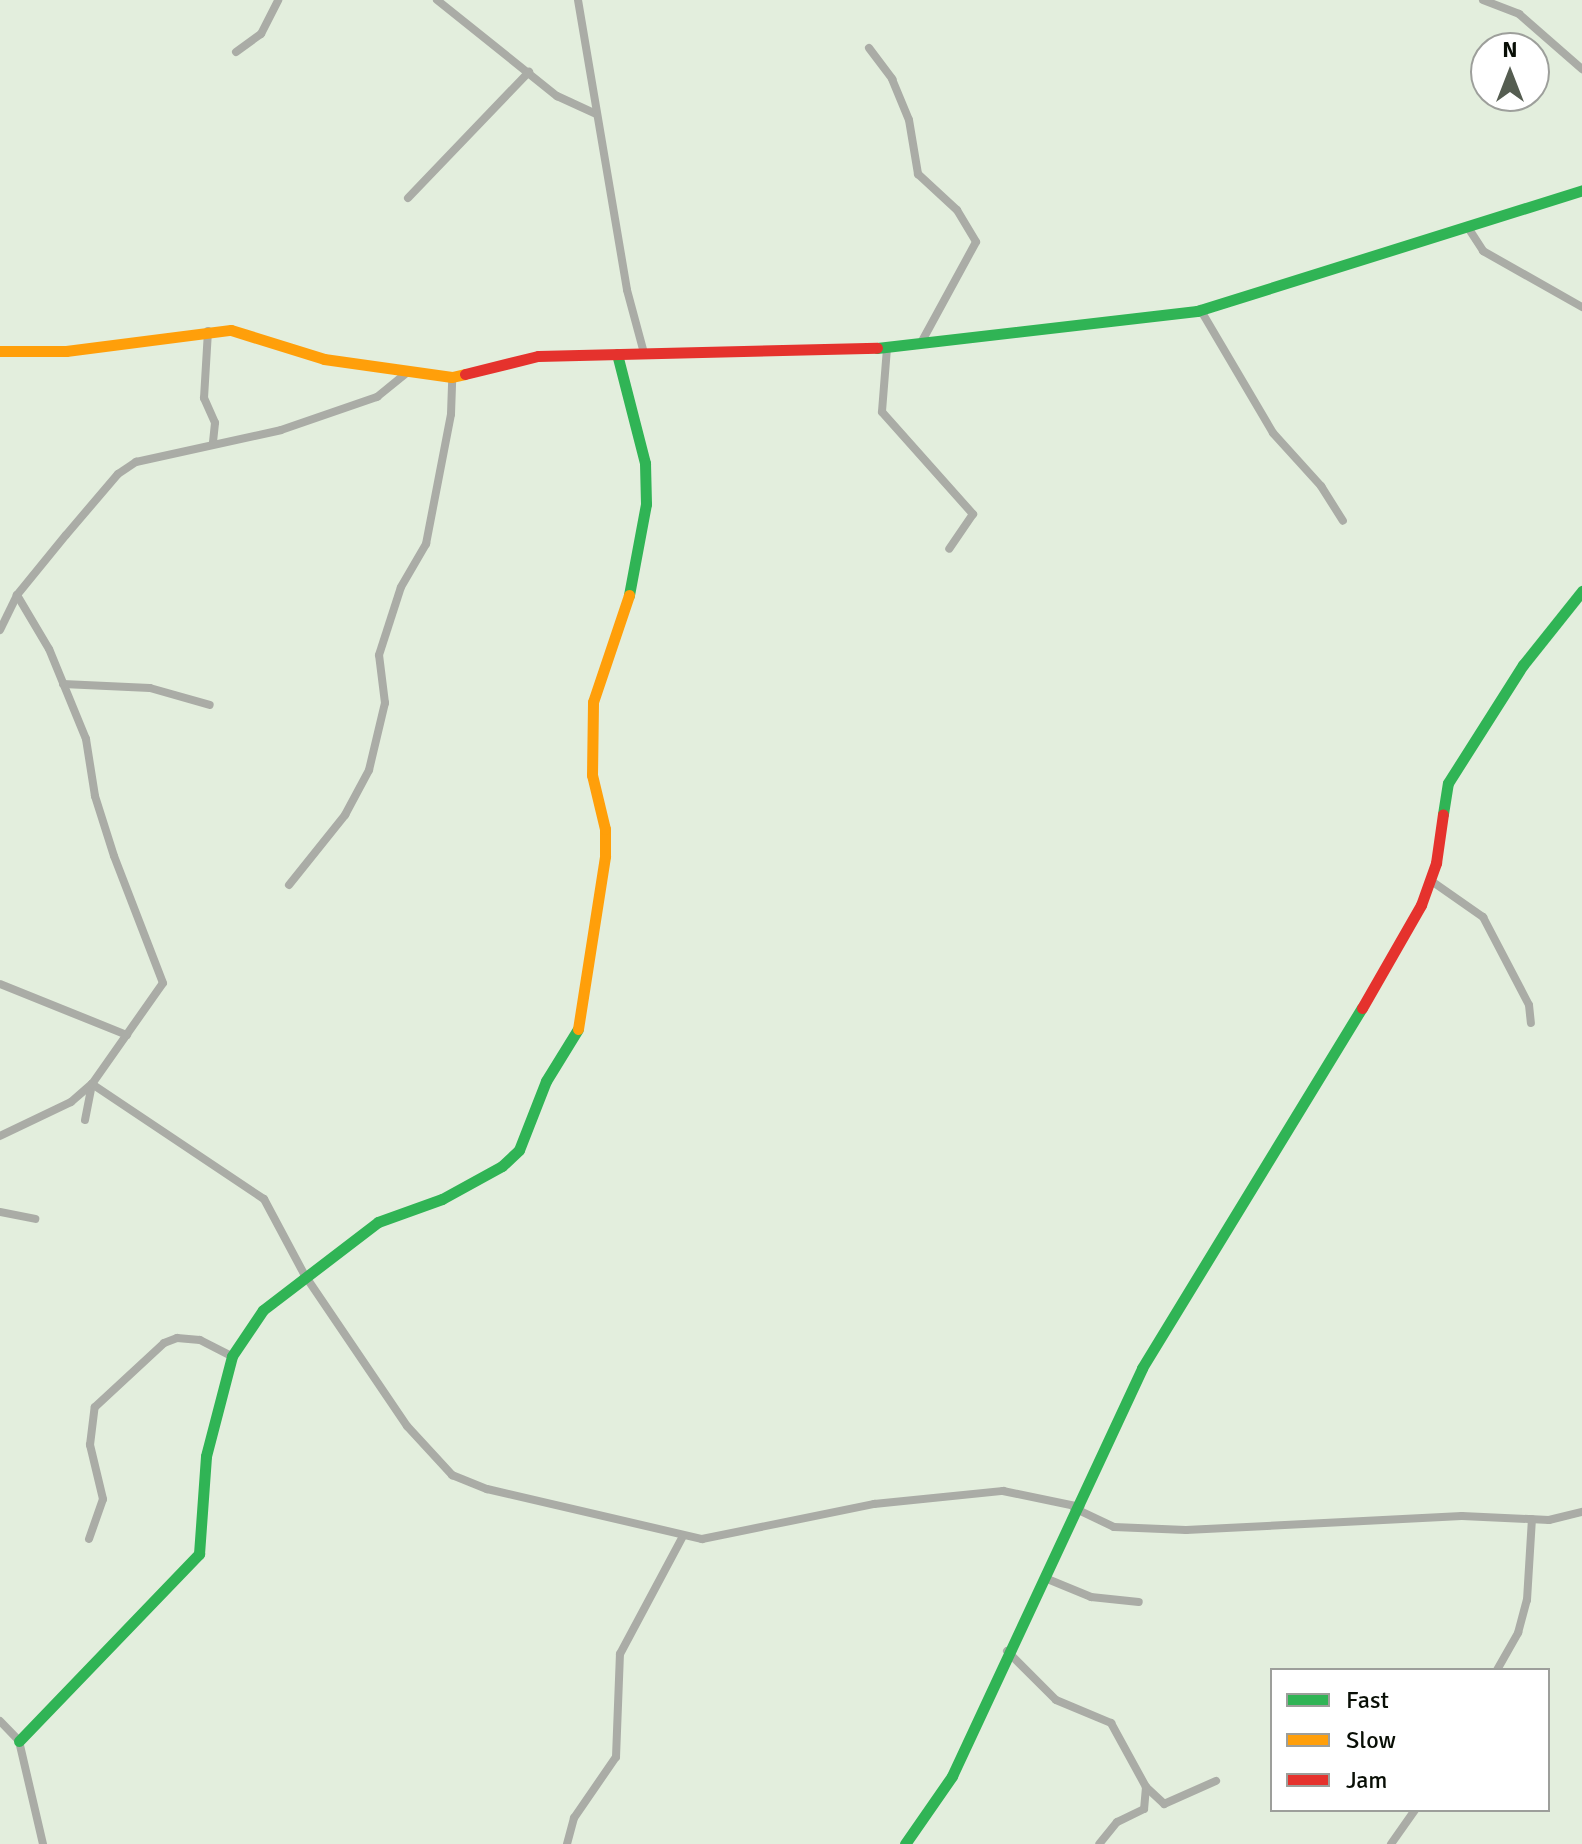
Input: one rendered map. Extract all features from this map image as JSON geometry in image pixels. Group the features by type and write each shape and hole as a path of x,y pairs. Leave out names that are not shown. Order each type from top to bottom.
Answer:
{"street":[{"path":"236,52 261,34 278,0"},
{"path":"437,0 557,96 594,113"},
{"path":"578,0 594,113 627,290 644,353"},
{"path":"1483,0 1519,14 1582,69"},
{"path":"869,48 892,79 909,120 918,174 957,210 976,242 921,343"},
{"path":"408,198 529,72"},
{"path":"0,351 66,351 231,330 324,359 452,377 538,356 887,348 1200,309 1582,190"},
{"path":"1467,226 1483,251 1582,307"},
{"path":"1200,309 1273,433 1321,486 1343,521"},
{"path":"208,331 204,398 215,423 213,443"},
{"path":"887,348 882,412 973,514 949,549"},
{"path":"19,1741 199,1554 206,1456 232,1356 263,1310 304,1274 378,1222 475,1183 519,1150 546,1081 584,1014 605,856 605,829 592,775 593,702 638,568 646,504 645,463 617,354"},
{"path":"0,630 17,595 118,474 136,462 281,430 377,397 409,371"},
{"path":"289,885 345,815 369,770 385,703 379,655 401,587 426,544 451,414 452,377"},
{"path":"905,1844 952,1776 1007,1651 1045,1578 1142,1368 1184,1292 1229,1233 1300,1116 1421,905 1430,880 1448,783 1523,665 1582,591"},
{"path":"0,1136 71,1102 92,1084 154,1000 163,974 126,893 95,796 86,739 63,684 17,595"},
{"path":"63,684 150,688 210,705"},
{"path":"1430,880 1483,917 1529,1005 1531,1023"},
{"path":"0,984 127,1035"},
{"path":"92,1084 264,1199 304,1274 407,1426 452,1475 514,1498 682,1538 719,1539 874,1504 1003,1491 1078,1508 1114,1527 1146,1529 1462,1516 1532,1519 1582,1512"},
{"path":"85,1120 92,1084"},
{"path":"0,1212 35,1219"},
{"path":"89,1539 103,1499 90,1445 95,1407 164,1343 177,1338 200,1340 232,1356"},
{"path":"1498,1668 1518,1633 1527,1600 1532,1519"},
{"path":"567,1844 574,1818 616,1757 620,1654 682,1538"},
{"path":"1045,1578 1091,1597 1139,1602"},
{"path":"1007,1651 1056,1700 1111,1723 1146,1787 1164,1804 1216,1781"},
{"path":"0,1721 19,1741 43,1844"},
{"path":"1099,1844 1117,1822 1144,1809 1146,1787"},
{"path":"1391,1844 1414,1812"}],"traffic: fast":[{"path":"877,348 1197,311 1582,190"},
{"path":"617,354 645,463 646,504 629,595"},
{"path":"1443,814 1448,783 1523,665 1582,591"},
{"path":"905,1844 952,1776 1142,1368 1362,1008"},
{"path":"19,1741 199,1554 206,1456 232,1356 263,1310 378,1222 442,1199 502,1166 519,1150 546,1081 578,1029"}],"traffic: slow":[{"path":"0,351 66,351 231,330 324,359 452,377 465,374"},
{"path":"578,1029 605,856 605,829 592,775 593,702 629,595"}],"traffic: jam":[{"path":"465,374 538,356 877,348"},
{"path":"1362,1008 1421,905 1436,863 1443,814"}]}
